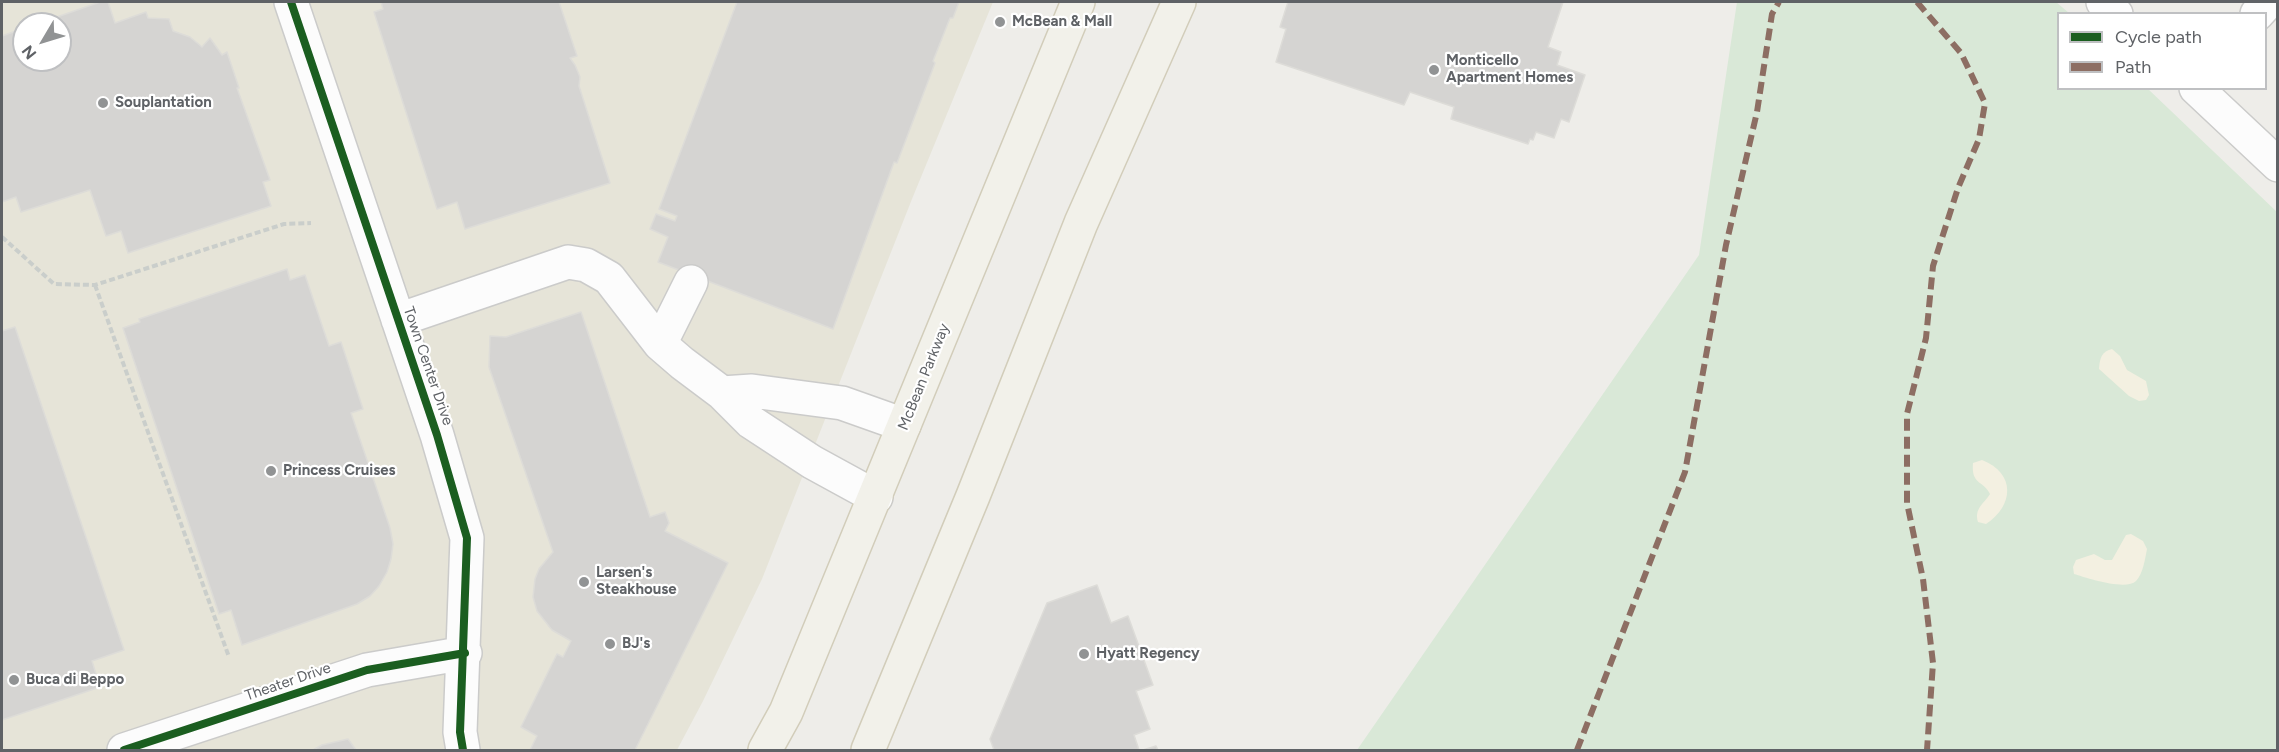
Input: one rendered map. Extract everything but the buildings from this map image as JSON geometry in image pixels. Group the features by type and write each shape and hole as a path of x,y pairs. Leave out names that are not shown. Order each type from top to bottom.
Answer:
{"main road":[{"name":"McBean Parkway","path":"765,750 786,712 876,497 1078,2"},
{"path":"868,750 973,496 1081,223 1179,2"}],"street":[{"name":"Town Center Drive","path":"291,2 437,435 467,538 465,653 460,732 463,750"},
{"path":"2198,90 2277,165"},
{"path":"398,320 568,262 586,265 609,278 660,344 722,393 752,422 812,462 876,497"},
{"path":"660,344 691,282"},
{"path":"722,393 752,391 842,403 904,425"},
{"name":"Theater Drive","path":"124,750 367,670 465,653"}],"path":[{"path":"2,237 54,284 94,285 284,225 311,223"},
{"path":"94,285 229,657"}],"shaded area":[{"path":"2,2 993,2 912,199 762,579 677,750 2,750"}],"green space":[{"path":"1737,2 2056,2 2068,12 2057,12 2057,90 2149,90 2277,212 2277,750 1357,750 1699,255"}],"sand":[{"path":"2112,349 2120,356 2127,370 2146,381 2149,395 2146,400 2139,401 2129,396 2099,369 2102,356"},
{"path":"1982,460 2001,473 2006,481 2007,490 2002,508 1986,524 1978,522 1977,513 1990,494 1976,479 1973,470 1973,463"},
{"path":"2131,534 2143,541 2147,549 2142,570 2136,581 2124,585 2115,584 2074,574 2073,567 2076,560 2094,554 2105,560 2112,560 2126,535"}],"marked path":[{"path":"1577,750 1685,472 1726,245 1757,112 1772,14 1779,2"},
{"path":"1917,2 1961,53 1985,103 1979,139 1958,188 1933,266 1926,338 1907,414 1907,503 1923,579 1933,663 1927,750"}],"cycle path":[{"path":"291,2 437,435 467,538 460,732 463,750"},
{"path":"124,750 367,670 465,653"}],"place":[{"name":"McBean & Mall","path":"1000,22"},
{"name":"Monticello Apartment Homes","path":"1434,70"},
{"name":"Souplantation","path":"103,103"},
{"name":"Princess Cruises","path":"271,471"},
{"name":"Larsen's Steakhouse","path":"584,582"},
{"name":"BJ's","path":"610,644"},
{"name":"Hyatt Regency","path":"1084,654"},
{"name":"Buca di Beppo","path":"14,680"}]}
